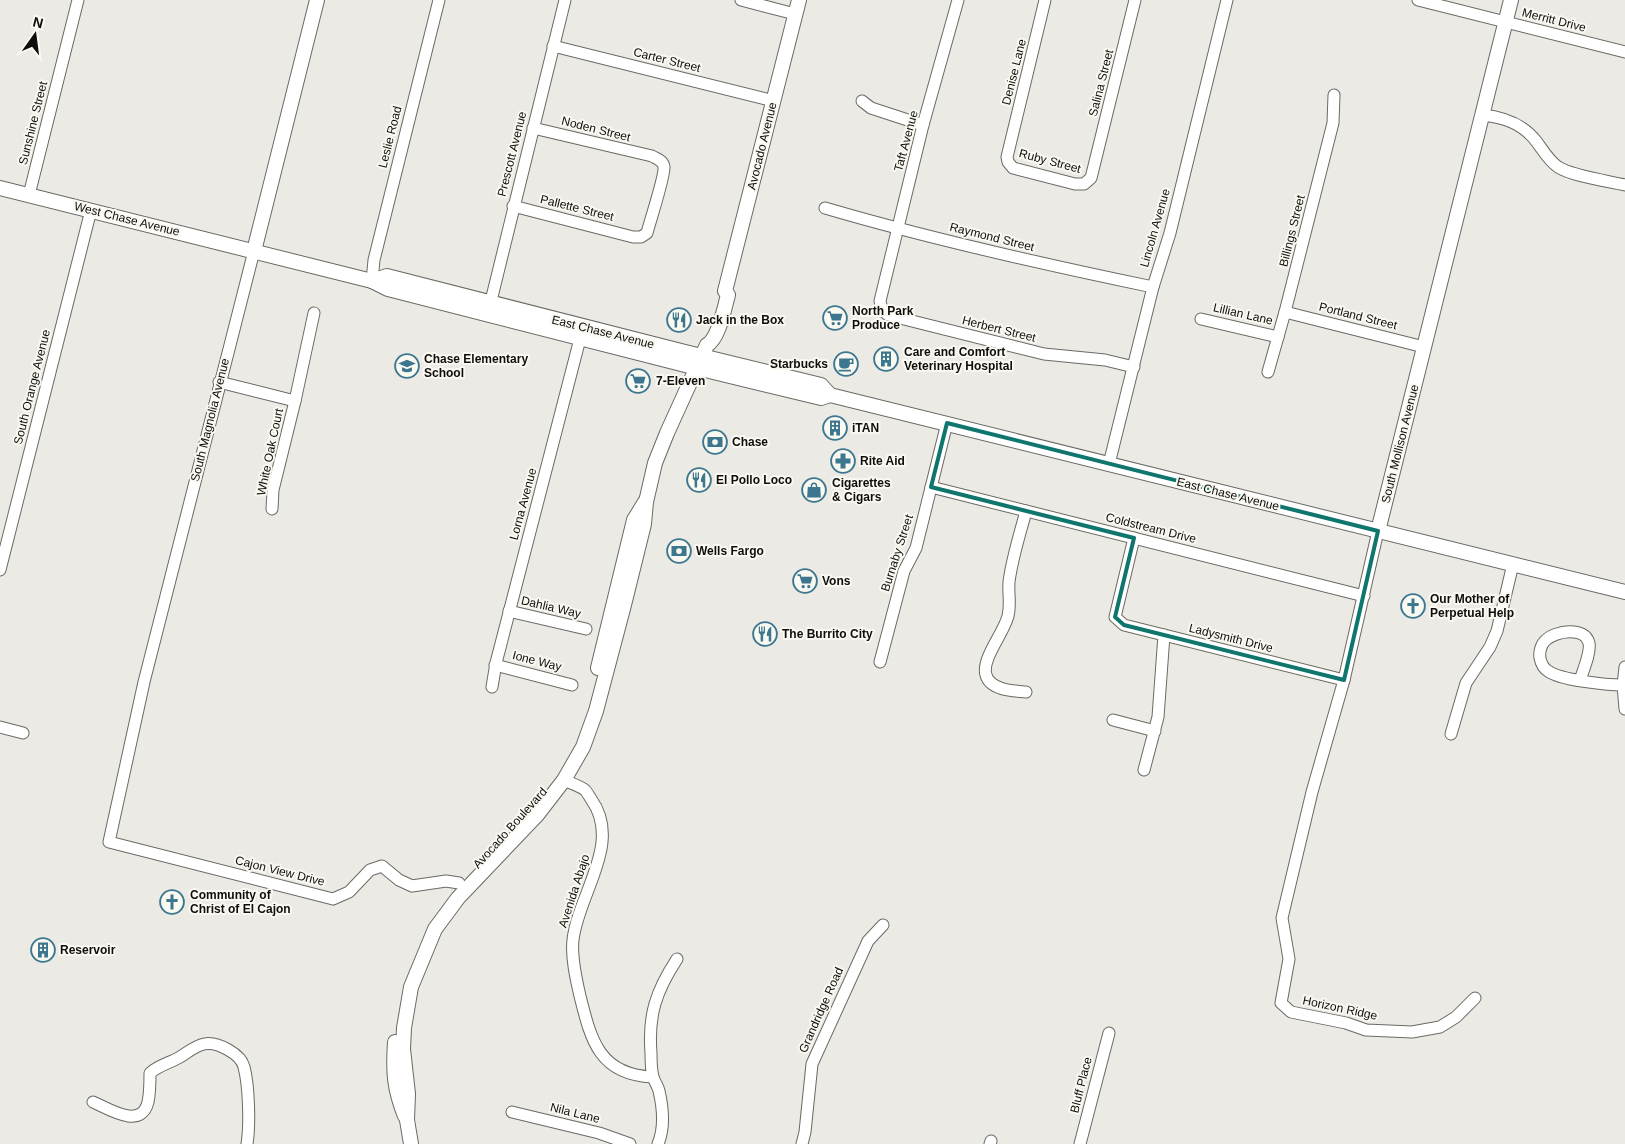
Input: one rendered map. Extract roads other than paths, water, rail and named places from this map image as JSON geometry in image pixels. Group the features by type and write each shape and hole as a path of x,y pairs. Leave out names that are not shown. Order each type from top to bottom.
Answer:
{"main road":[{"name":"South Magnolia Avenue","path":"254,251 318,0"},
{"name":"South Mollison Avenue","path":"1378,531 1511,0"},
{"name":"Avocado Avenue","path":"702,357 712,342 721,321 728,295 725,291 797,7"},
{"name":"West Chase Avenue","path":"0,188 254,251"},
{"name":"East Chase Avenue","path":"254,251 372,281 387,276 489,308 582,332 702,357 821,385 830,395 1625,592"},
{"name":"Avocado Boulevard","path":"411,1144 407,1120 408,1094 404,1067 404,1028 411,987 435,929 458,898 537,815 564,780 583,747 596,712 644,524 646,502 659,454 702,357"},
{"name":"Avocado Boulevard","path":"407,1120 397,1096 394,1068 396,1027 402,984 428,925 459,884 530,809 557,776 575,744 588,709 634,520 646,502"}],"street":[{"name":"Sunshine Street","path":"29,195 78,0"},
{"name":"Leslie Road","path":"372,281 374,260 439,0"},
{"name":"Prescott Avenue","path":"489,308 565,0"},
{"path":"741,0 797,7"},
{"name":"Taft Avenue","path":"883,289 923,125 958,0"},
{"name":"Denise Lane","path":"1009,150 1045,0"},
{"name":"Salina Street","path":"1092,174 1136,0"},
{"name":"Lincoln Avenue","path":"1109,464 1153,287 1170,233 1227,0"},
{"name":"Merritt Drive","path":"1418,0 1625,52"},
{"name":"Carter Street","path":"553,46 774,101"},
{"name":"Billings Street","path":"1268,372 1333,122 1334,95"},
{"path":"862,101 871,108 923,125"},
{"path":"1482,115 1506,119 1524,128 1549,159 1558,167 1625,185"},
{"name":"Noden Street","path":"533,128 652,156 660,160 664,167 647,234 641,237 633,237"},
{"name":"Ruby Street","path":"1009,150 1008,162 1013,168 1075,184 1084,184 1091,178 1092,174"},
{"name":"Pallette Street","path":"513,206 633,237"},
{"name":"Raymond Street","path":"825,208 898,229 1078,272 1153,287"},
{"name":"South Orange Avenue","path":"0,570 91,210"},
{"name":"South Magnolia Avenue","path":"109,842 144,682 219,382 254,251"},
{"name":"Herbert Street","path":"883,289 880,301 882,310 888,315 1044,354 1105,360 1134,367"},
{"name":"Portland Street","path":"1285,312 1424,347"},
{"name":"White Oak Court","path":"272,509 273,490 314,313"},
{"name":"Lillian Lane","path":"1201,319 1278,337"},
{"name":"Lorna Avenue","path":"492,688 495,665 582,332"},
{"name":"White Oak Court","path":"219,382 295,401"},
{"name":"Burnaby Street","path":"880,662 904,571 916,548 948,423"},
{"name":"Coldstream Drive","path":"931,487 1364,596"},
{"path":"1026,511 1009,583 1008,616 985,664 985,674 988,681 993,685 1026,692"},
{"name":"South Mollison Avenue","path":"1289,887 1312,792 1344,680 1378,531"},
{"name":"Ladysmith Drive","path":"1134,538 1115,617 1124,626 1344,680"},
{"path":"1451,734 1466,683 1490,646 1496,631 1513,564"},
{"name":"Dahlia Way","path":"509,611 586,629"},
{"path":"1580,680 1589,648 1586,637 1572,631 1554,635 1547,639 1540,653 1541,662 1545,668 1555,674 1595,684 1623,685"},
{"path":"1144,770 1160,706 1164,635"},
{"name":"Ione Way","path":"495,665 572,685"},
{"path":"1625,667 1623,685 1625,709"},
{"path":"1113,720 1155,731"},
{"path":"0,728 23,733"},
{"name":"Avenida Abajo","path":"564,780 584,790 597,807 603,825 599,860 578,914 572,947 578,986 590,1034 599,1052 621,1070 641,1077 653,1077"},
{"name":"Cajon View Drive","path":"109,842 333,899 349,892 370,870 382,866 399,880 412,886 446,881 459,884"},
{"name":"Horizon Ridge","path":"1289,887 1282,918 1289,959 1281,1003 1291,1012 1346,1023 1366,1030 1412,1032 1440,1027 1456,1017 1475,998"},
{"name":"Grandridge Road","path":"802,1144 812,1064 868,940 883,925"},
{"path":"658,1144 662,1136 663,1124 659,1089 653,1077 649,1029 651,1012 663,980 677,959"},
{"name":"Bluff Place","path":"1080,1144 1109,1033"},
{"path":"94,1102 125,1117 136,1116 144,1111 148,1102 150,1073 179,1058 196,1046 217,1044 230,1050 244,1065 248,1112 247,1144"},
{"name":"Nila Lane","path":"512,1112 598,1133 630,1144"}],"place":[{"name":"North Park Produce","path":"835,318"},
{"name":"Jack in the Box","path":"679,320"},
{"name":"Care and Comfort Veterinary Hospital","path":"886,359"},
{"name":"Starbucks","path":"846,364"},
{"name":"Chase Elementary School","path":"407,366"},
{"name":"7-Eleven","path":"638,381"},
{"name":"iTAN","path":"835,428"},
{"name":"Chase","path":"715,442"},
{"name":"Rite Aid","path":"843,461"},
{"name":"El Pollo Loco","path":"699,480"},
{"name":"Cigarettes & Cigars","path":"814,490"},
{"name":"Wells Fargo","path":"679,551"},
{"name":"Vons","path":"805,581"},
{"name":"Our Mother of Perpetual Help","path":"1413,606"},
{"name":"The Burrito City","path":"765,634"},
{"name":"Community of Christ of El Cajon","path":"172,902"},
{"name":"Reservoir","path":"43,950"}]}
